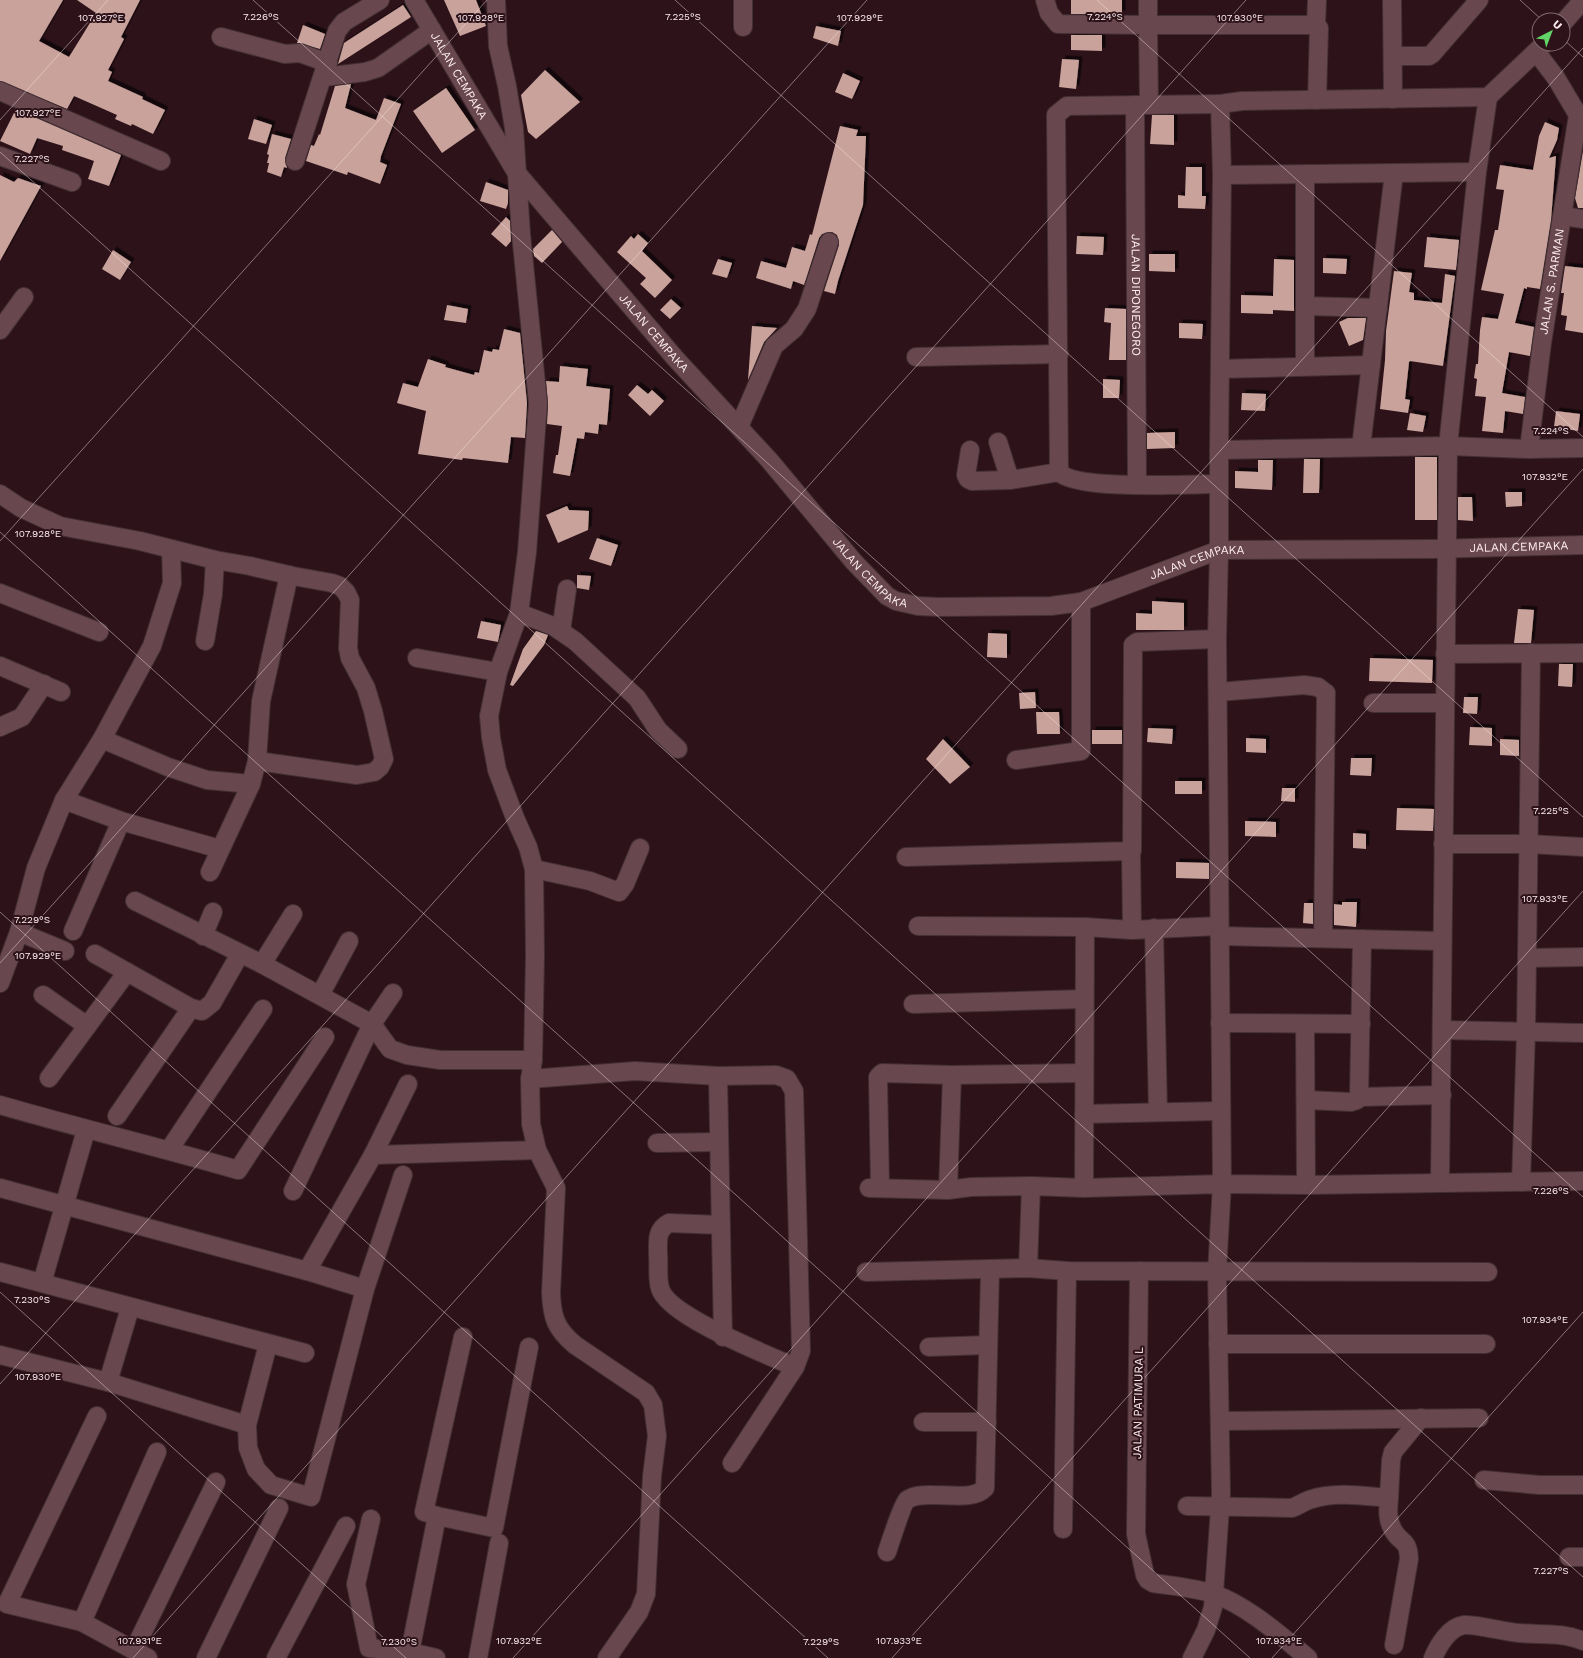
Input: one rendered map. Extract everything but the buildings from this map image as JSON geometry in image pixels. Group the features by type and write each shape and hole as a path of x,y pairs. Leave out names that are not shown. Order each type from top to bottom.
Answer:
{"street":[{"path":"295,161 326,70 337,31 340,26 380,0"},
{"name":"JALAN CEMPAKA","path":"414,0 516,172 675,358 770,461 854,562 886,596 903,603 930,607 1051,606 1081,602 1219,550 1446,549 1583,545"},
{"path":"496,0 498,46 514,128 516,172 538,403 527,552 519,614 498,672 489,716 491,738 497,770 515,818 528,847 534,869 536,887 533,1060 530,1079 531,1124 537,1150 556,1188 551,1293 552,1309 558,1329 575,1345 643,1391 649,1397 653,1405 657,1436 652,1476 646,1594 639,1612 607,1658"},
{"path":"743,0 743,27"},
{"path":"1045,0 1049,13 1058,24 1316,25"},
{"name":"JALAN DIPONEGORO","path":"1137,484 1142,105 1148,25 1148,0"},
{"path":"1317,0 1316,25 1319,28 1317,100"},
{"path":"1392,0 1393,99"},
{"path":"1393,56 1429,56 1479,0"},
{"path":"1571,14 1583,0"},
{"path":"222,37 285,54 300,53 326,70 365,72 378,68 432,30"},
{"path":"1440,1183 1442,1095 1444,703 1448,446 1477,172 1488,97 1537,52"},
{"path":"1543,52 1556,78 1580,118"},
{"path":"0,91 161,161"},
{"path":"1059,472 1056,115 1067,106 1220,104 1242,101 1488,97"},
{"path":"1192,1658 1206,1630 1213,1607 1220,1506 1217,1272 1222,1184 1220,1111 1218,692 1216,639 1219,550 1218,450 1222,175 1220,104"},
{"name":"JALAN S. PARMAN","path":"1529,449 1542,343 1563,216 1575,128 1580,118"},
{"path":"0,156 72,182"},
{"path":"1222,175 1477,172"},
{"path":"1361,447 1394,173"},
{"path":"1305,174 1305,366"},
{"path":"1563,216 1583,218"},
{"path":"739,427 774,346 794,329 807,309 829,242"},
{"path":"0,330 24,297"},
{"path":"1305,306 1378,308"},
{"path":"916,357 1059,354"},
{"path":"1220,369 1371,365"},
{"path":"998,442 1010,480"},
{"path":"1218,450 1448,446 1529,449 1583,448"},
{"path":"970,450 966,475 968,479 972,481 1010,480 1059,472 1067,478 1081,482 1105,484 1218,484"},
{"path":"0,494 21,508 60,526 140,541 171,550 193,553 215,560 332,583 340,586 346,592 350,600 348,648 350,658 366,688 384,759 380,767 374,772 357,775 256,761"},
{"path":"0,983 6,948 19,932 36,868 64,800 102,739 152,646 172,583 171,550"},
{"path":"205,641 213,594 215,560"},
{"path":"210,872 251,784 256,761 261,701 289,575"},
{"path":"561,631 567,589"},
{"path":"0,593 98,632"},
{"path":"1016,760 1081,751 1081,602"},
{"path":"519,614 537,618 561,631 575,641 627,688 645,708 658,730 678,749"},
{"path":"1132,930 1132,645 1136,642 1216,639"},
{"path":"1521,1182 1526,1032 1531,653"},
{"path":"1445,654 1583,653"},
{"path":"417,658 498,672"},
{"path":"0,666 61,692"},
{"path":"0,727 22,717 44,684"},
{"path":"1218,692 1304,685 1318,687 1326,693 1323,938"},
{"path":"1373,704 1444,703"},
{"path":"102,739 168,768 207,780 251,784"},
{"path":"64,800 121,821 220,849"},
{"path":"73,931 121,821"},
{"path":"1443,844 1529,844 1583,847"},
{"path":"534,869 590,881 619,892 625,884 640,848"},
{"path":"906,857 955,854 1131,852"},
{"path":"135,901 262,964 372,1024 390,1049 407,1055 440,1060 533,1060"},
{"path":"203,936 213,912"},
{"path":"262,964 293,914"},
{"path":"918,926 1084,927 1132,930 1154,928 1323,938 1442,941"},
{"path":"1084,927 1084,1188"},
{"path":"1154,928 1158,1112"},
{"path":"19,932 65,951"},
{"path":"1359,1097 1362,939"},
{"path":"320,995 349,941"},
{"path":"95,954 191,1008 204,1011 212,1003 240,954"},
{"path":"1527,958 1583,957"},
{"path":"49,1078 126,972"},
{"path":"293,1191 372,1024 393,993"},
{"path":"43,994 87,1026"},
{"path":"913,1004 1084,999"},
{"path":"117,1116 191,1008"},
{"path":"169,1150 263,1009"},
{"path":"1220,1023 1305,1025 1361,1024"},
{"path":"1305,1025 1306,1186"},
{"path":"1442,1030 1583,1033"},
{"path":"0,1105 86,1130 169,1150 238,1170 325,1037"},
{"path":"530,1079 635,1071 718,1076 776,1075 787,1079 794,1091 801,1351 794,1367 732,1463"},
{"path":"1084,1073 952,1075 880,1074 878,1076 875,1188 948,1190 971,1187 1031,1186 1084,1188 1222,1184 1306,1186 1583,1181"},
{"path":"948,1190 952,1075"},
{"path":"718,1076 723,1337"},
{"path":"307,1271 373,1155 408,1084"},
{"path":"1306,1100 1351,1102 1357,1100 1359,1097 1442,1095"},
{"path":"1084,1114 1220,1111"},
{"path":"42,1283 86,1130"},
{"path":"657,1143 719,1142"},
{"path":"373,1155 537,1150"},
{"path":"268,1344 248,1425 248,1448 256,1469 271,1486 311,1497 365,1289 403,1176"},
{"path":"1028,1268 1031,1186"},
{"path":"0,1188 307,1271 365,1289"},
{"path":"721,1225 669,1223 664,1225 658,1235 660,1288 663,1294 668,1300 693,1319 723,1337 794,1367"},
{"path":"866,1272 1028,1268 1067,1271 1488,1272"},
{"path":"887,1552 900,1519 903,1506 907,1500 916,1496 962,1496 984,1490 990,1270"},
{"path":"1063,1529 1067,1271"},
{"name":"JALAN PATIMURA L","path":"1139,1271 1136,1534 1145,1575 1148,1580 1214,1594"},
{"path":"0,1272 130,1308 305,1353"},
{"path":"108,1382 130,1308"},
{"path":"463,1337 424,1512 494,1528 530,1347"},
{"path":"1218,1344 1486,1344"},
{"path":"929,1347 988,1345"},
{"path":"0,1355 108,1382 248,1425"},
{"path":"97,1416 7,1604 82,1622 141,1654 216,1482"},
{"path":"1394,1645 1409,1559 1408,1545 1393,1531 1388,1516 1391,1460 1393,1452 1420,1418"},
{"path":"1220,1420 1479,1418"},
{"path":"923,1422 987,1422"},
{"path":"82,1622 157,1452"},
{"path":"1484,1480 1539,1484 1583,1485"},
{"path":"1187,1506 1292,1508 1307,1500 1322,1496 1343,1495 1390,1498"},
{"path":"206,1658 279,1508"},
{"path":"410,1652 437,1516"},
{"path":"371,1519 356,1584 370,1653 410,1652 436,1658"},
{"path":"276,1658 346,1526"},
{"path":"478,1658 499,1543"},
{"path":"1214,1594 1255,1617 1308,1658"},
{"path":"1434,1658 1441,1642 1452,1631 1463,1625 1519,1633 1560,1635 1583,1642"}]}
